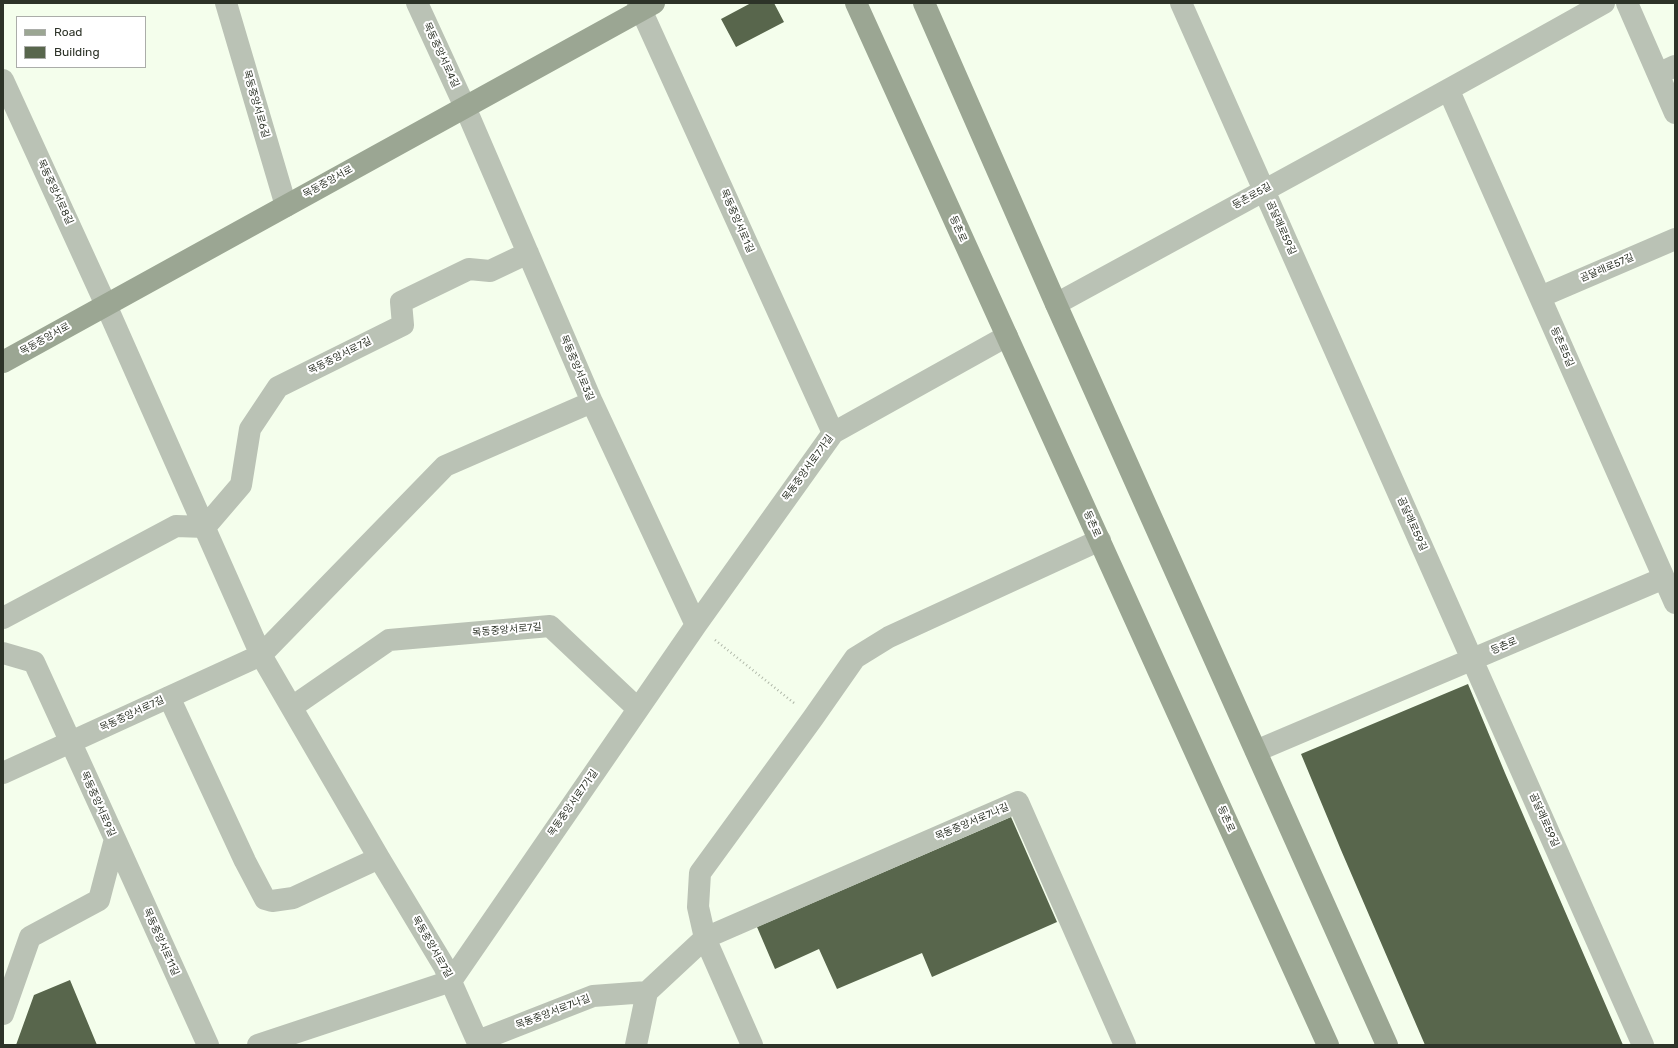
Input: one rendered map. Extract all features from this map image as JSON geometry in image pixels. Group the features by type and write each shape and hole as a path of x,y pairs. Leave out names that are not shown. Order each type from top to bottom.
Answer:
{"main road":[{"name":"등촌로","path":"856,3 1328,1045"},
{"path":"924,3 1056,304 1387,1045"},
{"name":"목동중앙서로","path":"3,362 465,107 644,5"}],"street":[{"name":"목동중앙서로6길","path":"226,3 286,206"},
{"name":"목동중앙서로4길","path":"417,3 465,107"},
{"name":"곰달래로59길","path":"1181,3 1643,1045"},
{"name":"등촌로5길","path":"1056,304 1449,91 1604,3"},
{"path":"1627,3 1666,70 1675,113"},
{"name":"목동중앙서로1길","path":"644,5 833,433"},
{"name":"목동중앙서로8길","path":"3,80 106,305"},
{"name":"등촌로5길","path":"1449,91 1675,603"},
{"name":"목동중앙서로3길","path":"465,107 592,402 696,625"},
{"name":"곰달래로57길","path":"1540,297 1675,239"},
{"name":"목동중앙서로7길","path":"205,527 241,485 250,429 278,387 402,325 401,302 470,269 490,271 528,253"},
{"name":"목동중앙서로7길","path":"106,305 262,655 379,858 444,966 479,1043"},
{"name":"목동중앙서로7가길","path":"451,981 696,625 833,433 1007,336"},
{"name":"목동중앙서로7길","path":"3,773 262,655 445,466 592,402"},
{"path":"3,618 176,526 205,527"},
{"path":"752,1045 705,938 698,907 700,873 855,658 889,637 1100,540"},
{"name":"등촌로","path":"1256,751 1664,578"},
{"name":"목동중앙서로7길","path":"292,707 389,640 550,626 638,709"},
{"name":"목동중앙서로9길","path":"3,653 34,662 115,839 99,900 30,937 3,1014"},
{"path":"169,697 245,861 265,899 272,901 284,901 293,898 379,858"},
{"name":"목동중앙서로7나길","path":"479,1043 593,996 647,992 705,938 1018,802 1125,1045"},
{"name":"목동중앙서로11길","path":"115,839 208,1045"},
{"path":"258,1045 451,981"},
{"path":"636,1045 647,992"}],"path":[{"path":"696,625 813,718"}],"building":[{"path":"751,3 774,3 784,22 736,47 721,19"},
{"path":"1468,684 1623,1045 1425,1045 1341,850 1301,754"},
{"path":"1011,817 1057,922 932,977 922,953 837,989 819,949 775,969 757,927"},
{"path":"70,980 97,1045 16,1045 34,995"}]}
